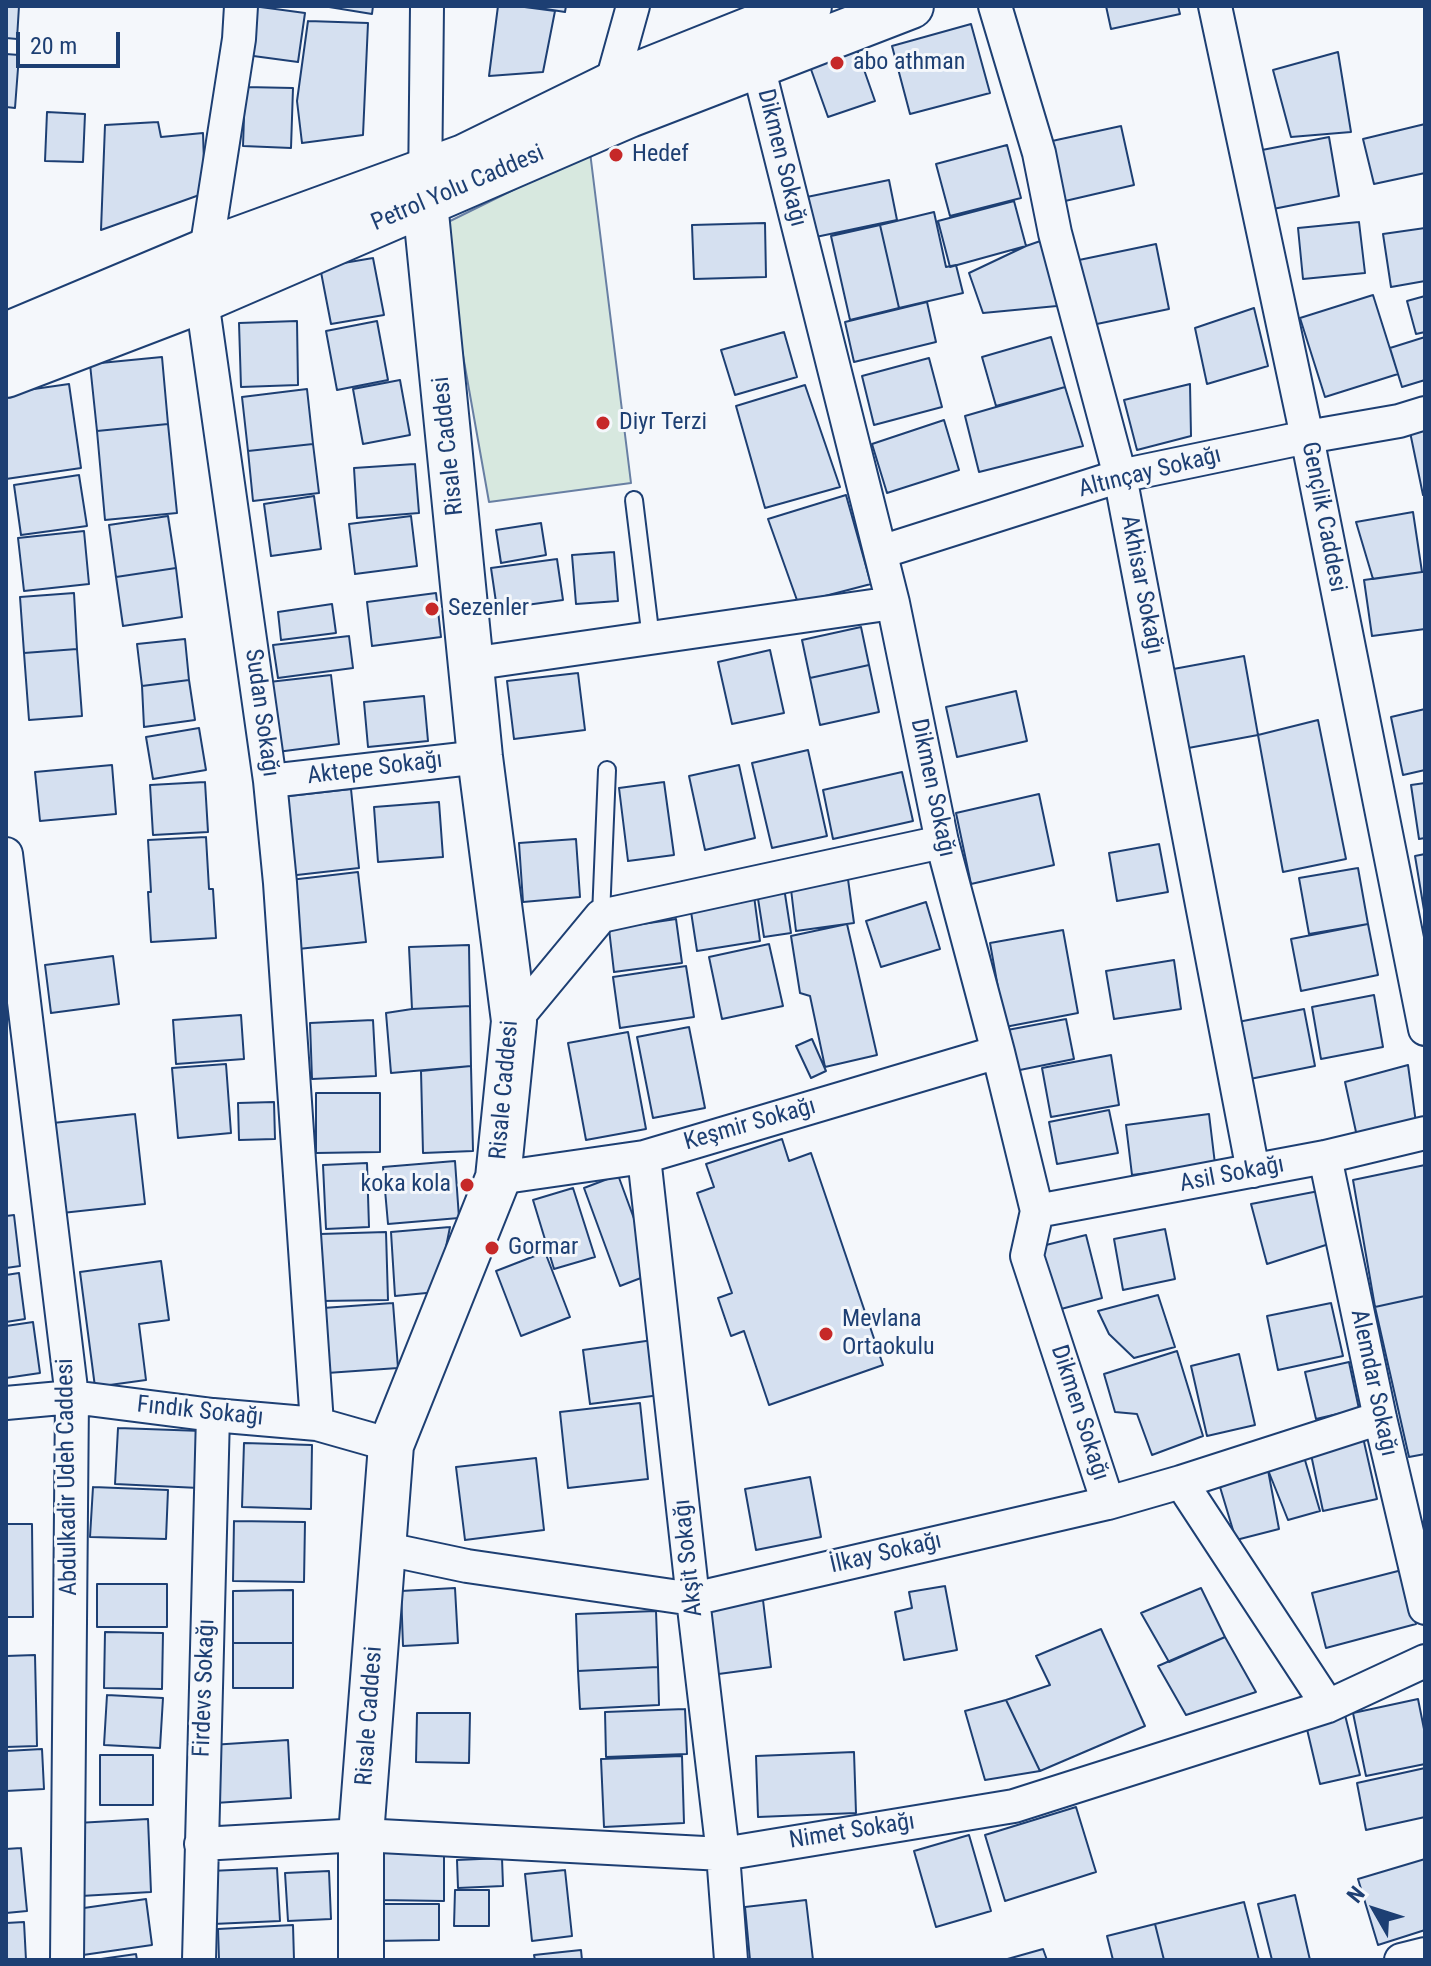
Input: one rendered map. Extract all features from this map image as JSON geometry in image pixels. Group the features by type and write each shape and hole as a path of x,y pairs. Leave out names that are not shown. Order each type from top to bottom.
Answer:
{"street":[{"name":"Sudan Sokağı","path":"241,6 239,39 206,251 202,300 270,781 317,1424"},
{"path":"425,188 427,6"},
{"path":"620,100 633,6"},
{"name":"Petrol Yolu Caddesi","path":"620,100 809,6"},
{"name":"Petrol Yolu Caddesi","path":"6,375 202,300 425,188 464,157 620,100 758,66 911,6"},
{"name":"Akhisar Sokağı","path":"995,6 1039,153 1055,233 1120,476 1253,1171"},
{"name":"Gençlik Caddesi","path":"1215,6 1307,437 1425,1029"},
{"name":"Dikmen Sokağı","path":"758,66 881,552 942,842 1037,1211 1027,1256 1108,1503"},
{"name":"Petrol Yolu Caddesi","path":"6,335 206,251 425,188"},
{"name":"Risale Caddesi","path":"361,1960 361,1835 391,1445 498,1178 514,1021 470,664 425,188"},
{"name":"Altınçay Sokağı","path":"881,552 1120,476 1399,421 1425,413"},
{"path":"470,664 893,603"},
{"name":"Aktepe Sokağı","path":"270,781 480,757"},
{"path":"514,1021 601,916 942,842"},
{"name":"Abdulkadir Udeh Caddesi","path":"6,854 72,1397 67,1960"},
{"name":"Keşmir Sokağı","path":"498,1178 644,1157 998,1052"},
{"name":"Asil Sokağı","path":"1037,1211 1325,1157 1425,1133"},
{"name":"Akşit Sokağı","path":"644,1157 723,1854 731,1960"},
{"name":"Alemdar Sokağı","path":"1325,1157 1380,1418 1425,1608"},
{"name":"Fındık Sokağı","path":"6,1403 72,1397 213,1415 317,1424 391,1445"},
{"name":"Firdevs Sokağı","path":"199,1960 213,1415"},
{"name":"İlkay Sokağı","path":"382,1548 467,1566 693,1599 1108,1503 1380,1418"},
{"path":"1181,1482 1328,1706"},
{"name":"Nimet Sokağı","path":"201,1844 361,1835 723,1854 1014,1806 1328,1706 1425,1661"},
{"path":"1401,1960 1425,1954"}],"lane":[{"path":"634,500 651,639"},
{"path":"601,916 607,770"}],"shaded area":[{"path":"590,152 631,483 489,502 440,226"}],"building":[{"path":"6,6 19,6 17,39 6,38"},
{"path":"253,6 305,13 298,62 246,55"},
{"path":"323,6 373,6 372,14"},
{"path":"498,6 555,11 543,72 489,76"},
{"path":"527,6 566,6 565,12"},
{"path":"1106,6 1178,6 1180,14 1111,29"},
{"path":"308,21 368,23 363,135 302,143 297,101"},
{"path":"971,24 990,93 910,114 892,46"},
{"path":"855,44 875,101 828,117 808,61"},
{"path":"1338,52 1351,132 1291,137 1273,70"},
{"path":"6,54 19,55 15,108 6,107"},
{"path":"245,87 293,88 291,148 243,146"},
{"path":"47,112 85,114 83,162 45,161"},
{"path":"158,122 161,137 203,133 205,193 101,230 105,125"},
{"path":"1425,124 1425,173 1374,184 1363,139"},
{"path":"1121,126 1134,185 1065,201 1052,141"},
{"path":"1329,137 1339,196 1273,209 1262,150"},
{"path":"1007,145 1021,198 950,216 936,164"},
{"path":"889,180 897,220 811,238 802,198"},
{"path":"1014,201 1026,246 950,267 938,221"},
{"path":"934,212 946,267 956,265 963,293 899,308 880,225"},
{"path":"1359,222 1365,273 1303,279 1298,228"},
{"path":"765,223 766,277 694,279 692,225"},
{"path":"880,225 899,308 850,320 831,236"},
{"path":"1425,228 1425,281 1391,287 1383,234"},
{"path":"1049,238 1057,306 983,313 969,273"},
{"path":"1156,244 1169,309 1092,325 1079,260"},
{"path":"373,258 384,315 331,324 320,267"},
{"path":"1373,295 1398,374 1325,397 1300,318"},
{"path":"1425,296 1425,332 1416,334 1407,301"},
{"path":"927,302 936,342 854,362 845,322"},
{"path":"1254,308 1268,366 1207,384 1195,328"},
{"path":"297,321 298,385 241,387 239,323"},
{"path":"377,321 388,380 337,390 326,331"},
{"path":"784,332 797,377 735,395 721,350"},
{"path":"1051,337 1065,387 996,406 982,357"},
{"path":"1425,337 1425,380 1402,387 1390,348"},
{"path":"162,357 168,424 97,431 90,364"},
{"path":"929,358 942,407 874,425 862,376"},
{"path":"400,380 410,435 363,444 353,389"},
{"path":"69,384 81,468 6,479 6,393"},
{"path":"1190,384 1191,436 1137,450 1124,400"},
{"path":"805,385 840,487 765,508 736,406"},
{"path":"1065,387 1083,446 979,472 965,416"},
{"path":"307,389 313,444 248,451 242,397"},
{"path":"944,420 959,470 887,493 872,444"},
{"path":"168,424 177,513 105,520 97,431"},
{"path":"1425,429 1425,494 1423,495 1410,432"},
{"path":"313,444 319,493 253,501 248,451"},
{"path":"415,464 419,513 357,518 354,468"},
{"path":"79,475 87,526 21,535 14,485"},
{"path":"846,495 871,584 798,603 768,519"},
{"path":"314,496 321,549 271,556 264,504"},
{"path":"1413,512 1422,572 1373,579 1356,522"},
{"path":"168,516 176,568 116,577 109,525"},
{"path":"411,516 417,566 355,574 349,524"},
{"path":"541,523 546,555 501,563 496,530"},
{"path":"84,531 89,584 24,591 18,538"},
{"path":"614,552 618,601 576,604 572,555"},
{"path":"557,559 563,600 497,609 491,568"},
{"path":"176,568 182,617 123,626 116,577"},
{"path":"1425,572 1425,629 1372,636 1364,580"},
{"path":"74,593 77,649 24,653 20,597"},
{"path":"436,593 441,637 372,646 367,602"},
{"path":"332,604 336,633 281,640 278,612"},
{"path":"861,627 869,665 810,678 802,640"},
{"path":"349,636 353,668 278,678 273,645"},
{"path":"185,639 189,680 142,686 137,644"},
{"path":"77,649 82,716 29,720 24,653"},
{"path":"770,650 784,713 732,724 718,662"},
{"path":"1244,656 1258,735 1183,749 1168,670"},
{"path":"869,665 879,712 820,725 810,678"},
{"path":"578,673 585,730 514,739 507,681"},
{"path":"331,675 339,744 277,752 269,682"},
{"path":"189,680 195,720 144,727 142,686"},
{"path":"1016,691 1027,741 957,757 946,707"},
{"path":"424,696 428,741 368,747 364,702"},
{"path":"1425,709 1425,770 1403,775 1391,717"},
{"path":"1318,720 1346,859 1283,872 1258,735"},
{"path":"199,728 206,770 153,779 146,737"},
{"path":"808,750 827,836 772,848 752,763"},
{"path":"112,765 116,814 40,821 35,772"},
{"path":"739,765 755,838 705,850 689,776"},
{"path":"902,772 913,821 833,839 823,790"},
{"path":"205,782 208,832 153,835 150,785"},
{"path":"664,782 674,855 628,861 619,788"},
{"path":"1425,783 1425,838 1419,839 1411,785"},
{"path":"351,789 359,868 288,876 280,797"},
{"path":"1039,794 1054,865 971,884 956,813"},
{"path":"439,802 443,857 378,862 374,807"},
{"path":"206,837 216,938 151,942 148,840"},
{"path":"576,839 580,897 523,902 519,843"},
{"path":"1159,844 1168,892 1117,901 1109,853"},
{"path":"1425,854 1425,916 1415,856"},
{"path":"1358,868 1368,924 1309,934 1299,878"},
{"path":"358,872 366,942 298,949 290,880"},
{"path":"847,872 854,923 796,931 790,881"},
{"path":"783,881 791,933 764,937 756,886"},
{"path":"754,896 760,941 697,951 690,905"},
{"path":"926,902 940,949 881,967 866,921"},
{"path":"676,919 682,963 614,972 609,929"},
{"path":"847,924 877,1055 825,1067 810,996 800,993 791,936"},
{"path":"1368,924 1378,975 1301,991 1291,939"},
{"path":"1063,930 1078,1013 1005,1027 990,943"},
{"path":"769,944 783,1006 722,1019 709,957"},
{"path":"469,945 470,1006 412,1009 409,947"},
{"path":"113,956 119,1004 51,1013 45,965"},
{"path":"1174,960 1181,1009 1114,1019 1106,971"},
{"path":"686,966 694,1017 620,1028 613,977"},
{"path":"1374,995 1383,1047 1321,1059 1312,1007"},
{"path":"470,1006 471,1066 391,1073 386,1013"},
{"path":"1304,1009 1315,1066 1250,1079 1238,1022"},
{"path":"241,1015 244,1059 176,1064 173,1020"},
{"path":"1066,1019 1074,1059 1010,1072 1002,1031"},
{"path":"373,1020 376,1076 312,1079 310,1023"},
{"path":"689,1027 705,1108 653,1118 637,1037"},
{"path":"628,1032 646,1129 586,1140 568,1043"},
{"path":"812,1039 826,1071 811,1078 796,1046"},
{"path":"1111,1055 1119,1105 1051,1117 1042,1068"},
{"path":"226,1064 231,1133 178,1138 172,1068"},
{"path":"1408,1065 1416,1123 1358,1141 1345,1082"},
{"path":"471,1066 473,1151 423,1153 421,1071"},
{"path":"316,1093 380,1093 380,1152 316,1153"},
{"path":"274,1102 275,1139 239,1140 238,1103"},
{"path":"1109,1110 1118,1153 1057,1164 1049,1122"},
{"path":"135,1114 145,1204 62,1213 53,1123"},
{"path":"1209,1114 1215,1164 1132,1175 1126,1125"},
{"path":"782,1139 789,1161 811,1153 883,1365 769,1405 744,1331 731,1336 718,1298 732,1293 697,1193 714,1187 706,1164"},
{"path":"455,1161 459,1218 388,1224 383,1167"},
{"path":"367,1163 369,1227 326,1229 323,1165"},
{"path":"1425,1165 1425,1296 1375,1307 1353,1180"},
{"path":"618,1175 654,1273 620,1286 584,1188"},
{"path":"573,1188 595,1257 554,1269 533,1200"},
{"path":"1324,1190 1332,1243 1267,1264 1251,1204"},
{"path":"14,1215 20,1266 6,1268 6,1216"},
{"path":"450,1227 437,1292 395,1296 391,1232"},
{"path":"1165,1229 1175,1279 1123,1290 1114,1239"},
{"path":"386,1232 388,1300 321,1301 320,1234"},
{"path":"1086,1235 1102,1298 1050,1312 1034,1248"},
{"path":"545,1252 570,1317 521,1336 496,1271"},
{"path":"161,1261 169,1320 139,1324 146,1380 95,1387 80,1272"},
{"path":"19,1273 25,1319 6,1322 6,1275"},
{"path":"1158,1295 1175,1347 1134,1358 1109,1334 1098,1311"},
{"path":"1425,1296 1425,1454 1409,1457 1375,1307"},
{"path":"393,1303 398,1368 327,1373 323,1308"},
{"path":"1331,1303 1343,1356 1278,1370 1267,1316"},
{"path":"33,1322 40,1373 6,1378 6,1326"},
{"path":"660,1339 668,1394 590,1404 583,1350"},
{"path":"1177,1351 1203,1436 1152,1455 1137,1414 1115,1412 1104,1374"},
{"path":"1239,1354 1255,1425 1207,1436 1191,1366"},
{"path":"1349,1362 1359,1409 1316,1419 1305,1372"},
{"path":"640,1403 648,1479 568,1488 560,1412"},
{"path":"118,1428 202,1431 199,1488 115,1484"},
{"path":"1362,1433 1377,1499 1323,1511 1309,1445"},
{"path":"244,1443 312,1445 311,1509 242,1507"},
{"path":"1302,1450 1320,1511 1288,1520 1268,1470"},
{"path":"536,1458 544,1530 465,1540 456,1467"},
{"path":"1268,1470 1279,1529 1236,1540 1220,1487"},
{"path":"810,1477 821,1537 756,1550 745,1489"},
{"path":"93,1487 168,1490 166,1539 90,1537"},
{"path":"234,1521 305,1522 304,1582 233,1581"},
{"path":"6,1524 32,1524 33,1617 6,1617"},
{"path":"1402,1570 1416,1624 1326,1648 1312,1593"},
{"path":"97,1584 167,1584 167,1627 97,1627"},
{"path":"945,1586 957,1650 904,1660 895,1612 912,1608 909,1592"},
{"path":"455,1588 458,1643 403,1646 401,1591"},
{"path":"1201,1588 1225,1637 1169,1662 1141,1613"},
{"path":"293,1590 293,1643 233,1643 233,1591"},
{"path":"763,1600 771,1667 711,1675 703,1607"},
{"path":"656,1611 658,1667 578,1671 576,1614"},
{"path":"1101,1629 1145,1726 1040,1771 1006,1700 1050,1685 1036,1656"},
{"path":"105,1632 163,1633 162,1689 104,1688"},
{"path":"1225,1637 1256,1692 1186,1715 1158,1666"},
{"path":"233,1643 293,1643 293,1688 233,1688"},
{"path":"35,1655 37,1746 6,1747 6,1656"},
{"path":"658,1667 659,1705 580,1709 578,1671"},
{"path":"107,1695 163,1698 160,1748 104,1745"},
{"path":"1418,1699 1425,1734 1425,1764 1366,1776 1353,1713"},
{"path":"1006,1700 1040,1771 985,1780 965,1711"},
{"path":"685,1709 687,1754 606,1757 605,1712"},
{"path":"417,1713 470,1713 469,1763 416,1762"},
{"path":"1345,1715 1360,1775 1320,1784 1306,1725"},
{"path":"288,1740 291,1798 215,1803 211,1745"},
{"path":"42,1749 44,1789 6,1791 6,1751"},
{"path":"854,1752 856,1813 758,1817 756,1756"},
{"path":"100,1755 153,1755 153,1805 100,1805"},
{"path":"682,1756 684,1823 604,1827 601,1759"},
{"path":"1425,1768 1425,1817 1366,1830 1357,1783"},
{"path":"1076,1807 1096,1872 1005,1901 985,1835"},
{"path":"148,1819 151,1892 81,1896 77,1823"},
{"path":"969,1835 991,1911 936,1927 914,1851"},
{"path":"21,1848 27,1911 6,1913 6,1849"},
{"path":"378,1852 444,1852 444,1901 378,1900"},
{"path":"502,1858 503,1886 458,1888 457,1860"},
{"path":"1425,1859 1425,1930 1378,1945 1358,1879"},
{"path":"277,1868 280,1921 213,1924 210,1871"},
{"path":"565,1870 572,1936 532,1941 525,1874"},
{"path":"329,1871 331,1919 288,1921 285,1873"},
{"path":"455,1890 489,1890 489,1926 454,1926"},
{"path":"1295,1895 1310,1960 1272,1960 1258,1904"},
{"path":"146,1899 152,1945 83,1955 77,1909"},
{"path":"806,1900 813,1960 750,1960 745,1907"},
{"path":"1244,1902 1259,1960 1164,1960 1155,1924"},
{"path":"374,1904 439,1904 439,1940 374,1941"},
{"path":"24,1922 26,1960 6,1960 6,1923"},
{"path":"1155,1924 1164,1960 1113,1960 1107,1936"},
{"path":"293,1925 294,1960 219,1960 218,1929"},
{"path":"1043,1949 1047,1960 1004,1960"},
{"path":"581,1950 582,1960 535,1960 534,1955"},
{"path":"136,1954 137,1960 94,1960"}],"place":[{"name":"abo athman","path":"837,63"},
{"name":"Hedef","path":"616,155"},
{"name":"Diyr Terzi","path":"603,423"},
{"name":"Sezenler","path":"432,609"},
{"name":"koka kola","path":"467,1185"},
{"name":"Gormar","path":"492,1248"},
{"name":"Mevlana Ortaokulu","path":"826,1334"}]}
